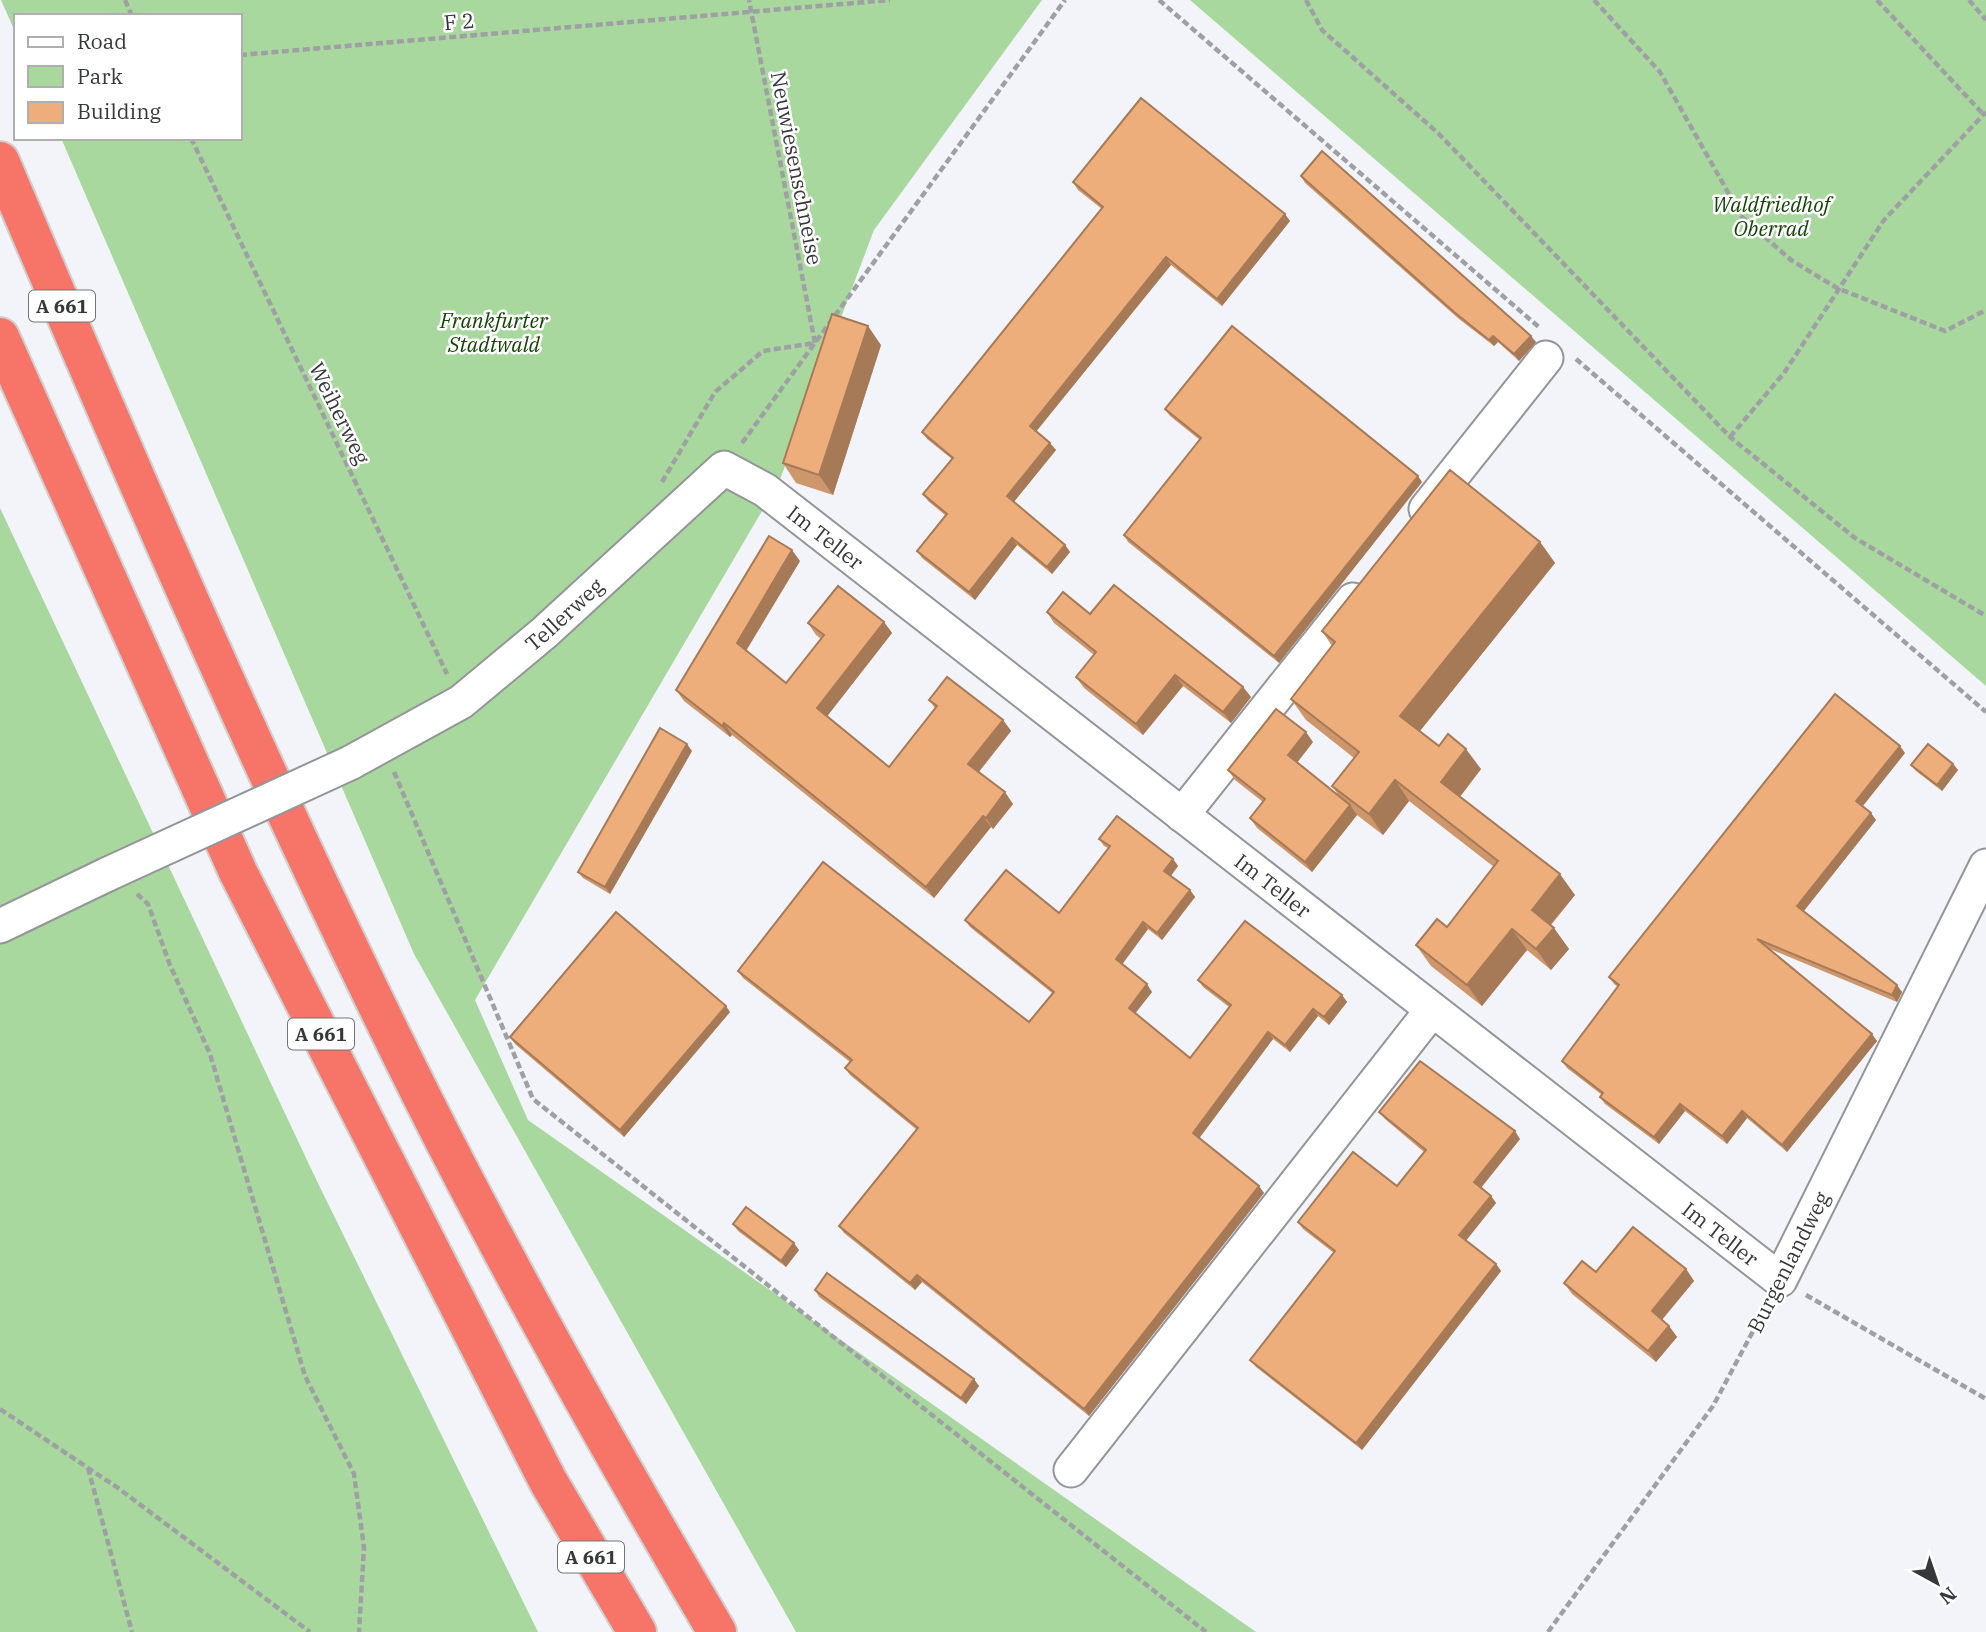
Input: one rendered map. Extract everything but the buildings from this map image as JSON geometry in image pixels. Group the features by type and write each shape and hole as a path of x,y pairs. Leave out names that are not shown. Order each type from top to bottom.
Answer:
{"highway":[{"name":"A 661","path":"0,161 124,451 298,838 418,1087 602,1436 717,1632"},
{"name":"A 661","path":"0,337 238,872 548,1480 636,1632"},
{"name":"A 661","path":"548,1480 610,1632"},
{"name":"A 661","path":"667,1547 739,1632"}],"street":[{"path":"1408,532 1546,358"},
{"name":"Tellerweg","path":"108,874 350,763 461,702 544,632 724,468"},
{"name":"Im Teller","path":"724,468 765,490 1780,1280"},
{"path":"1182,815 1373,575"},
{"name":"Burgenlandweg","path":"1780,1280 1986,866"},
{"path":"0,926 108,874"},
{"path":"1070,1470 1432,1010"}],"path":[{"name":"Neuwiesenschneise","path":"749,0 815,343"},
{"name":"F 2","path":"242,55 890,0"},
{"path":"724,468 1065,0"},
{"path":"1306,0 1322,30 1438,134 1730,437 1855,538 1986,616"},
{"path":"1594,0 1660,72 1742,217 1791,260 1837,288 1945,331 1986,310"},
{"path":"1730,437 1784,373 1837,288 1884,220 1985,113 1877,0"},
{"path":"1969,0 1986,20"},
{"name":"Weiherweg","path":"192,140 461,702"},
{"path":"653,533 663,478 715,392 763,351 815,343"},
{"path":"382,745 533,1099 1206,1632"},
{"path":"108,874 148,904 170,965 210,1054 305,1376 354,1474 364,1548 359,1632"},
{"path":"1780,1280 1986,1399"},
{"name":"Burgenlandweg","path":"1548,1632 1713,1406 1780,1280"},
{"path":"0,1409 88,1468 310,1632"},
{"path":"88,1468 132,1632"}],"green space":[{"name":"Frankfurter Stadtwald","path":"1,0 1042,0 874,230 779,482 475,1000 528,1120 1256,1632 796,1632 414,954 62,140 242,140 242,14 14,14 14,29"},
{"name":"Waldfriedhof Oberrad","path":"1190,0 1986,0 1986,686"},
{"path":"0,508 315,1177 538,1632 0,1632"}]}
